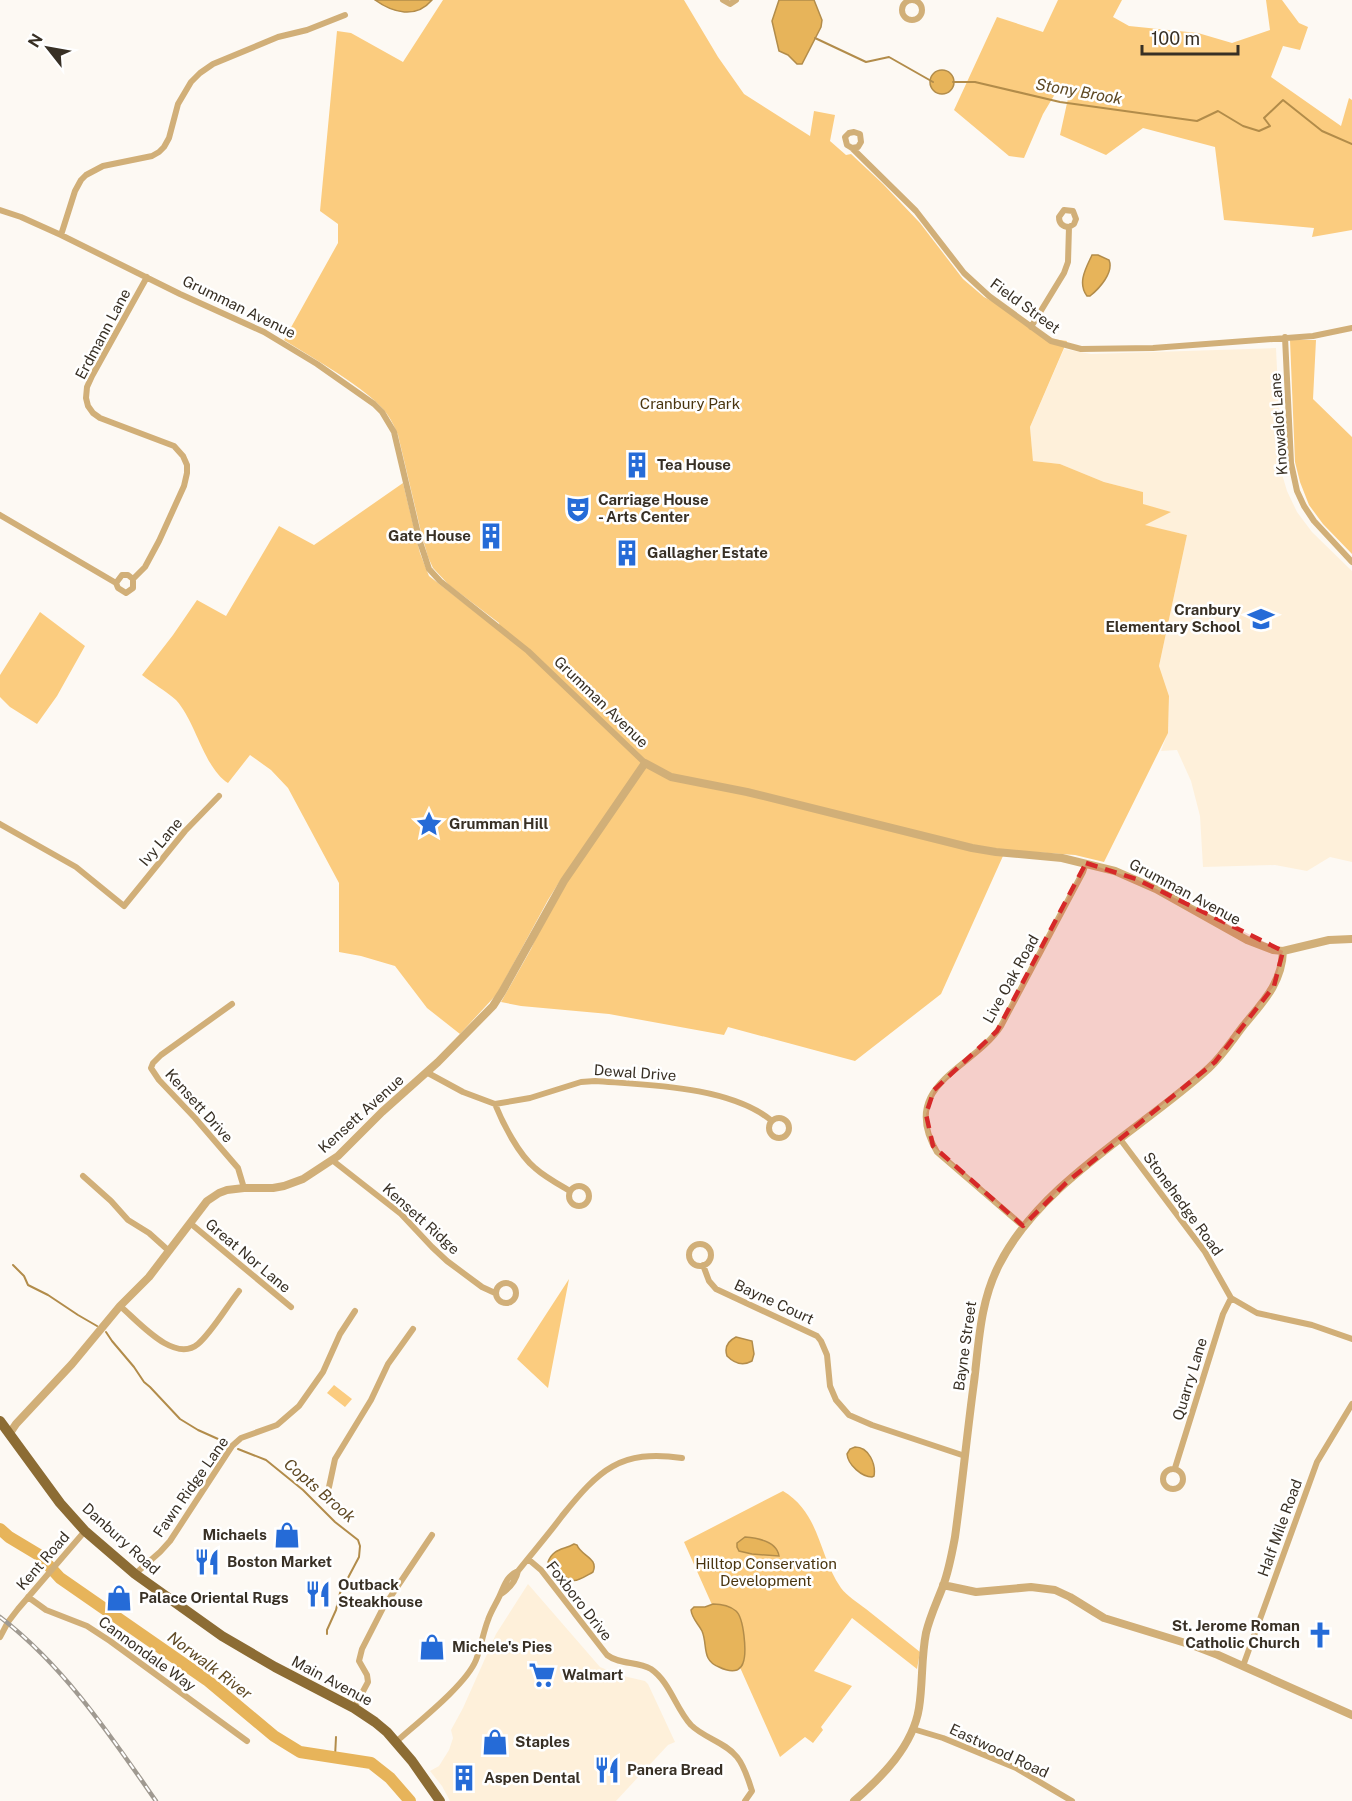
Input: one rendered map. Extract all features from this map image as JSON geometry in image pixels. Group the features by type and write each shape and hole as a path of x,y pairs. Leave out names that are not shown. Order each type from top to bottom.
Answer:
{"highway":[{"name":"Danbury Road","path":"0,1421 60,1503 85,1531 135,1574 187,1613"},
{"name":"Main Avenue","path":"187,1613 261,1660 354,1708 375,1722 412,1761 440,1801"}],"street":[{"path":"723,0 730,4 736,0"},
{"path":"61,235 75,191 86,175 103,166 152,156 165,147 170,138 178,104 191,82 200,73 213,64 278,37 307,30 345,15"},
{"name":"Field Street","path":"852,148 916,211 964,273 989,296 1051,341 1075,348 1089,349 1163,347 1322,335 1352,328"},
{"name":"Grumman Avenue","path":"0,210 61,235 279,340 374,404 382,412 394,432 424,559 431,572 540,662 645,763 671,777 747,792 972,848 1050,856 1086,863 1136,879 1261,947 1283,951 1329,940 1352,939"},
{"path":"1031,327 1064,273 1070,252 1069,227"},
{"name":"Erdmann Lane","path":"133,579 145,567 162,533 184,486 188,473 187,465 174,446 100,418 88,406 86,398 91,377 147,277"},
{"name":"Knowalot Lane","path":"1286,338 1290,455 1298,491 1314,521 1352,562"},
{"path":"0,515 116,582 118,588 126,593 133,588 133,579 125,574 116,582"},
{"name":"Kensett Avenue","path":"10,1433 120,1306 149,1277 212,1197 227,1190 265,1189 293,1184 332,1160 382,1112 428,1073 493,1006 564,881 645,763"},
{"name":"Ivy Lane","path":"0,824 76,867 124,906 178,839 219,796"},
{"name":"Live Oak Road","path":"1023,1226 937,1152 929,1137 926,1114 939,1082 983,1047 1000,1026 1086,863"},
{"name":"Bayne Street","path":"854,1801 873,1784 899,1753 914,1729 919,1708 926,1633 943,1585 954,1539 984,1303 999,1265 1023,1226 1067,1182 1215,1062 1271,992 1279,975 1283,951"},
{"name":"Kensett Drive","path":"232,1004 161,1054 153,1063 152,1068 159,1080 238,1168 244,1188"},
{"path":"428,1073 463,1092 495,1104 523,1155 533,1167 570,1191"},
{"name":"Dewal Drive","path":"495,1104 530,1098 582,1082 595,1081 677,1087 712,1094 755,1110 772,1121"},
{"name":"Stonehedge Road","path":"1120,1139 1205,1252 1231,1298"},
{"name":"Kensett Ridge","path":"332,1160 401,1214 447,1261 482,1287 495,1293"},
{"path":"83,1176 128,1220 149,1233 170,1251"},
{"name":"Great Nor Lane","path":"190,1223 291,1307"},
{"name":"Bayne Court","path":"704,1265 709,1281 716,1289 817,1336 827,1355 830,1386 839,1405 849,1415 965,1456"},
{"path":"120,1306 162,1342 179,1350 188,1349 197,1345 204,1338 239,1291"},
{"path":"1231,1298 1257,1313 1312,1325 1352,1339"},
{"name":"Quarry Lane","path":"1175,1468 1223,1314 1231,1298"},
{"name":"Fawn Ridge Lane","path":"135,1574 170,1541 237,1440 277,1425 299,1406 323,1372 340,1334 356,1311"},
{"path":"329,1486 335,1459 371,1400 388,1364 413,1329"},
{"name":"Half Mile Road","path":"1243,1666 1317,1462 1352,1404"},
{"name":"Foxboro Drive","path":"396,1742 447,1696 467,1674 476,1659 488,1619 501,1594 517,1578 518,1570 580,1494 602,1473 624,1461 656,1455 682,1458"},
{"name":"Kent Road","path":"0,1637 8,1622 28,1597 85,1531"},
{"path":"354,1708 368,1682 367,1675 359,1661 362,1649 388,1599 432,1535"},
{"name":"Foxboro Drive","path":"528,1559 545,1575 607,1655 614,1660 648,1668 654,1672 693,1727 726,1747 736,1756 752,1791 745,1801"},
{"path":"943,1585 976,1592 1023,1587 1047,1588 1070,1597 1104,1618 1192,1645 1352,1715"},
{"name":"Cannondale Way","path":"28,1597 46,1610 82,1624 110,1641 247,1741"},
{"name":"Eastwood Road","path":"914,1729 943,1738 1017,1768 1072,1801"}],"highlighted area":[{"path":"1086,863 1136,879 1283,951 1274,986 1215,1062 1067,1182 1023,1226 933,1146 926,1114 934,1090 997,1031"}],"shaded area":[{"path":"375,0 432,0 419,10 404,12 389,8"},
{"path":"779,0 814,0 822,20 821,27 802,64 797,64 788,55 779,51 772,21"},
{"path":"942,70 947,71 953,77 953,87 947,93 942,94 937,93 931,87 930,82 931,77 937,71"},
{"path":"1092,255 1109,260 1110,270 1102,284 1090,296 1087,296 1083,281"},
{"name":"Cranbury Elementary School","path":"1276,348 1282,474 1287,491 1297,512 1312,532 1352,571 1352,862 1330,857 1307,871 1275,865 1203,867 1200,816 1191,781 1177,750 1161,751 1168,732 1169,696 1159,666 1187,535 1143,525 1143,492 1104,482 1060,464 1033,461 1030,427 1064,349 1091,354"},
{"path":"736,1337 752,1341 754,1354 752,1361 739,1363 727,1356 727,1345"},
{"path":"855,1447 868,1453 874,1466 874,1476 864,1475 850,1462 847,1454"},
{"path":"745,1537 771,1544 779,1556 739,1551 737,1543"},
{"path":"574,1544 592,1560 594,1567 593,1572 583,1578 572,1580 548,1562 553,1554"},
{"path":"528,1584 600,1667 619,1675 645,1681 648,1684 675,1742 668,1745 616,1801 450,1801 430,1771 439,1766 449,1750 453,1738 451,1730 496,1634"},
{"path":"713,1604 734,1609 739,1615 745,1652 743,1664 737,1670 730,1671 713,1664 707,1656 704,1636 691,1610 694,1607"}],"green space":[{"name":"Cranbury Park","path":"443,0 684,0 718,57 744,94 810,136 814,111 835,115 830,141 846,155 851,154 883,184 920,223 963,279 984,297 1053,339 1067,341 1030,427 1033,461 1060,464 1104,482 1143,492 1143,504 1171,512 1145,525 1187,535 1159,666 1169,696 1168,733 1104,862 1075,855 1034,852 1003,856 941,994 855,1061 728,1027 724,1035 609,1014 501,1002 531,949 563,876 497,994 460,1034 427,1008 395,966 339,952 339,883 288,788 271,770 250,755 228,783 206,756 189,720 176,700 142,675 197,600 226,616 279,526 314,545 403,483 420,553 429,576 501,632 499,623 449,585 433,568 422,536 398,435 387,414 367,394 284,340 338,243 338,224 320,211 337,31 351,33 403,62"},
{"path":"1058,0 1122,0 1113,17 1129,26 1198,33 1232,43 1270,30 1266,0 1282,0 1299,23 1308,27 1300,50 1283,46 1271,77 1341,126 1349,98 1352,100 1352,230 1312,237 1314,228 1224,220 1215,147 1143,128 1106,155 1060,135 1069,94 1055,94 1043,114 1024,158 1009,156 954,110 997,17 1043,32"},
{"path":"1290,340 1316,340 1313,399 1352,437 1352,554 1323,524 1309,505 1300,482 1295,462"},
{"path":"40,612 85,646 57,696 37,724 10,707 0,697 0,675"},
{"path":"569,1279 548,1388 517,1359"},
{"path":"334,1385 352,1399 345,1407 327,1393"},
{"name":"Hilltop Conservation Development","path":"783,1491 805,1511 833,1575 843,1591 920,1652 917,1669 852,1618 814,1671 852,1686 821,1727 823,1730 813,1743 805,1737 780,1757 684,1542"}],"waterway":[{"name":"Stony Brook","path":"815,38 866,62 889,57 933,82"},
{"name":"Stony Brook","path":"953,82 975,82 1060,102 1197,121 1218,111 1243,126 1259,131 1270,126 1264,118 1283,100 1322,131 1352,144"},
{"name":"Copts Brook","path":"13,1265 24,1276 28,1285 97,1326"},
{"name":"Copts Brook","path":"106,1332 144,1382 180,1419 227,1443"},
{"name":"Copts Brook","path":"238,1449 266,1460 358,1540 359,1557 340,1593 327,1634"},
{"name":"Norwalk River","path":"0,1529 39,1555 60,1578 207,1680 274,1736 300,1752 371,1763 390,1778 410,1801"},
{"name":"Copts Brook","path":"335,1757 336,1737"}],"railway":[{"path":"0,1617 66,1680 104,1727 156,1801"}],"place":[{"name":"Tea House","path":"637,465"},
{"name":"Carriage House - Arts Center","path":"578,509"},
{"name":"Gate House","path":"491,536"},
{"name":"Gallagher Estate","path":"627,553"},
{"name":"Cranbury Elementary School","path":"1261,619"},
{"name":"Grumman Hill","path":"429,824"},
{"name":"Michaels","path":"287,1535"},
{"name":"Boston Market","path":"207,1562"},
{"name":"Outback Steakhouse","path":"318,1594"},
{"name":"Palace Oriental Rugs","path":"119,1598"},
{"name":"St. Jerome Roman Catholic Church","path":"1320,1635"},
{"name":"Michele's Pies","path":"432,1647"},
{"name":"Walmart","path":"542,1675"},
{"name":"Staples","path":"495,1742"},
{"name":"Panera Bread","path":"607,1770"},
{"name":"Aspen Dental","path":"464,1778"}]}
